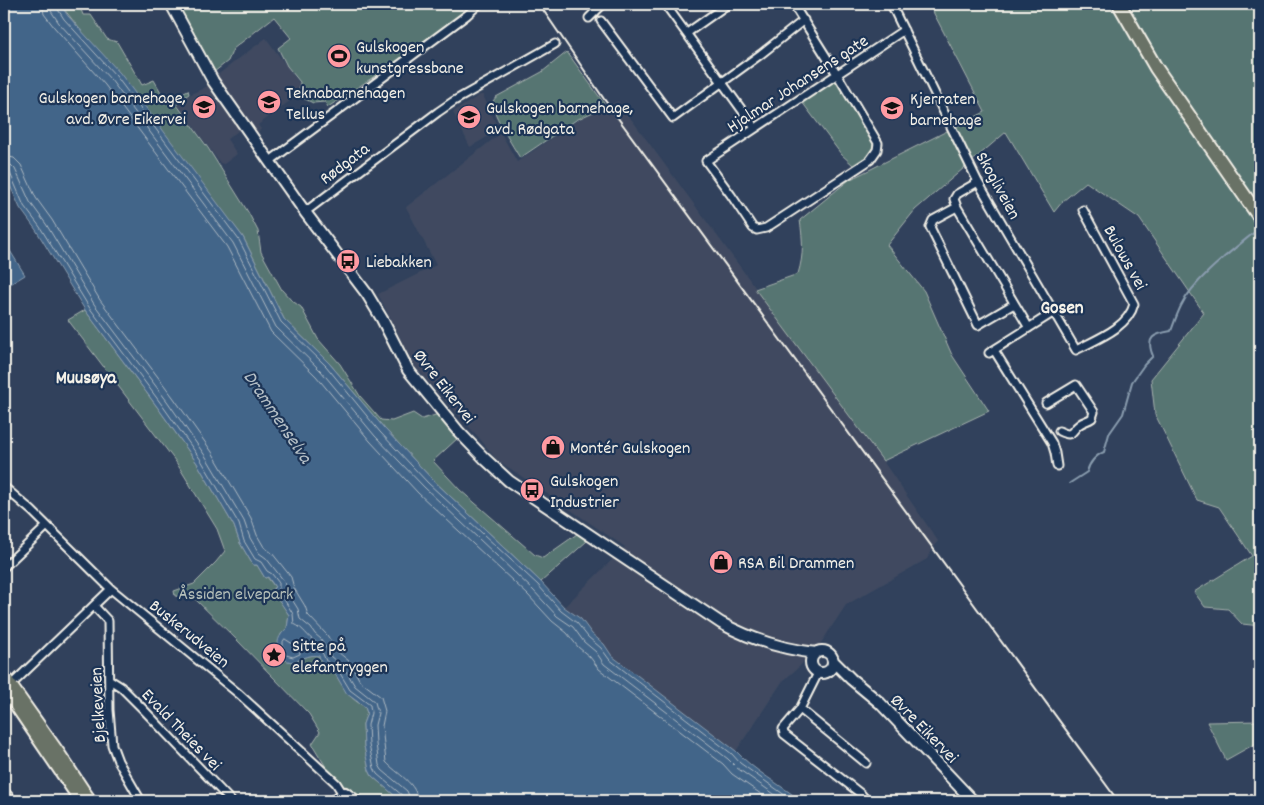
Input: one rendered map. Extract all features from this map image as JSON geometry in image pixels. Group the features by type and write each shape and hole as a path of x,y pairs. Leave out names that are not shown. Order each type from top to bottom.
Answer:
{"highway":[{"path":"1119,4 1174,95 1260,218"},
{"path":"1124,4 1139,36"},
{"path":"1146,48 1260,210"}],"main road":[{"name":"Øvre Eikervei","path":"170,4 213,81 305,212 367,294 408,370 458,431 485,459 509,481 736,632 788,650 816,653"},
{"name":"Øvre Eikervei","path":"788,650 819,670 851,679"},
{"path":"827,652 833,661 832,667 819,670 812,658 816,653 827,652"},
{"name":"Øvre Eikervei","path":"833,661 885,708 973,801"},
{"path":"4,675 6,689 80,801"},
{"path":"6,689 60,754 91,801"},
{"path":"334,801 342,794"},
{"name":"Buskerudveien","path":"342,794 347,794 356,801"}],"street":[{"path":"270,161 463,18 478,4"},
{"path":"588,18 604,4"},
{"path":"665,4 755,128"},
{"path":"687,33 728,4"},
{"path":"793,4 837,74"},
{"name":"Skogliveien","path":"891,4 978,182 1076,350"},
{"path":"601,21 673,118 804,20"},
{"name":"Hjalmar Johansens gate","path":"837,74 878,143 877,150 870,160 761,231 753,228 706,161 755,128 837,74 904,30"},
{"name":"Rødgata","path":"305,212 446,106 555,44"},
{"path":"978,182 957,194 954,199 1029,328"},
{"path":"957,207 933,220 931,232 978,325 1014,304"},
{"name":"Bulows vei","path":"1076,350 1108,334 1132,314 1134,304 1083,210"},
{"path":"1054,312 991,351 1052,443 1057,466"},
{"path":"1046,403 1076,385 1093,410 1092,418 1079,425 1072,434 1069,435 1059,431"},
{"name":"Buskerudveien","path":"4,487 47,526 111,590 239,694 318,766 340,788 342,794"},
{"path":"4,566 47,526"},
{"path":"6,689 111,590"},
{"name":"Bjelkeveien","path":"94,606 108,620 109,710 112,745 118,761 141,801"},
{"path":"819,670 800,709 783,729 784,734 861,794 867,801"},
{"name":"Evald Theies vei","path":"110,680 121,687 231,801"},
{"path":"800,709 866,763"},
{"path":"4,791 13,801"}],"shaded area":[{"path":"266,38 299,83 299,94 258,125 261,129 257,133 216,76"},
{"path":"210,85 241,129 227,139 237,154 224,164 220,163 178,105 185,97"},
{"path":"483,95 499,130 470,147 453,112"},
{"path":"618,101 883,461 938,541 927,559 846,605 821,643 782,682 736,751 612,656 604,644 592,634 581,619 564,607 625,547 496,459 415,367 378,294 436,265 406,207 501,133 517,162 578,120"}],"green space":[{"path":"60,4 79,4 83,15 91,15 107,39 117,42 142,85 154,80 166,101 188,90 189,94 177,102 177,105 208,148 248,212 258,231 261,252 282,290 301,307 318,339 340,364 360,396 381,420 392,421 413,413 422,419 439,414 459,437 433,461 460,490 535,555 543,558 577,534 587,541 541,582 432,479 384,428 329,363 284,319 243,237"},
{"path":"178,4 456,4 467,15 328,107 325,102 313,103 299,96 300,82 287,66 278,48 291,38 274,17 233,49 228,61 214,72"},
{"path":"929,4 1260,4 1260,626 1242,624 1228,609 1205,607 1194,592 1252,556 1219,507 1197,500 1155,414 1151,379 1204,313 1139,218 1086,182 1063,201 1054,212 1006,132 915,210 887,245 924,291 952,355 989,411 883,461 755,289 798,274 802,247 800,220 849,180 985,112"},
{"path":"567,52 606,106 576,120 520,158 496,115 493,101 496,97 542,72"},
{"path":"838,80 875,145 867,158 854,166 841,154 802,102"},
{"name":"Åssiden elvepark","path":"85,310 197,463 234,526 240,543 253,565 257,565 265,578 267,577 275,587 272,589 289,615 287,628 281,634 283,659 297,661 314,655 319,656 323,663 335,674 350,696 365,707 367,713 363,724 364,746 369,770 372,776 401,801 359,801 329,772 312,744 320,732 309,714 194,598 175,596 174,591 194,584 225,551 217,529 176,462 68,320"},
{"path":"1260,721 1260,741 1226,760 1207,722"}],"water":[{"name":"Drammenselva","path":"4,4 60,4 68,16 120,73 243,237 284,319 329,363 384,428 432,479 541,582 564,607 581,619 592,634 604,644 612,656 736,751 759,771 801,801 401,801 372,776 364,746 363,724 367,713 365,707 347,694 334,672 322,664 319,656 289,661 279,654 278,640 287,628 289,615 272,590 275,587 268,577 265,578 257,565 253,565 240,543 234,526 197,463 85,310 36,230 20,208 8,181 4,156"},
{"path":"4,241 25,275 4,288"}],"waterway":[{"path":"1256,231 1258,222"},
{"path":"1070,483 1087,472 1093,460 1104,452 1109,434 1123,414 1132,382 1153,356 1150,344 1153,338 1156,335 1171,331 1181,306 1204,275 1256,231 1260,232"}],"railway":[{"path":"539,4 604,99 1118,801"}],"place":[{"name":"Gulskogen kunstgressbane","path":"339,56"},
{"name":"Teknabarnehagen Tellus","path":"269,102"},
{"name":"Gulskogen barnehage, avd. Øvre Eikervei","path":"204,107"},
{"name":"Kjerraten barnehage","path":"892,108"},
{"name":"Gulskogen barnehage, avd. Rødgata","path":"469,117"},
{"name":"Liebakken","path":"348,261"},
{"name":"Montér Gulskogen","path":"553,447"},
{"name":"Gulskogen Industrier","path":"532,490"},
{"name":"RSA Bil Drammen","path":"721,562"},
{"name":"Sitte på elefantryggen","path":"274,655"}],"district":[{"name":"Gosen","path":"1062,306"},
{"name":"Muusøya","path":"86,376"}]}
